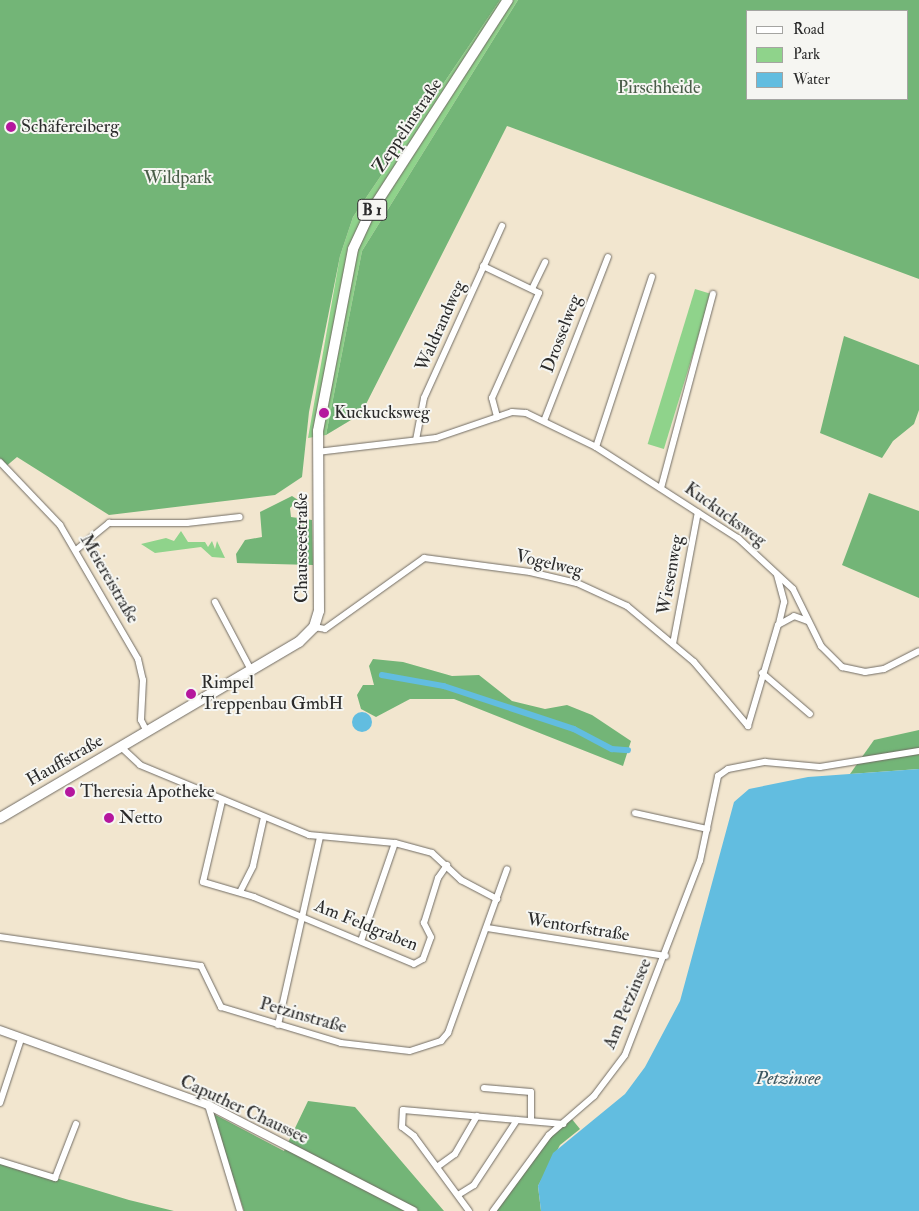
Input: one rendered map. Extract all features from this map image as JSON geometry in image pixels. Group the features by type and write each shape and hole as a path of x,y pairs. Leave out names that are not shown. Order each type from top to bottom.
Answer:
{"main road":[{"name":"Zeppelinstraße","path":"317,452 333,341 358,236 508,0"},
{"name":"Chausseestraße","path":"147,732 299,642 314,626 319,611 317,452"},
{"name":"Hauffstraße","path":"0,818 147,732"}],"street":[{"name":"Waldrandweg","path":"416,440 424,398 502,226"},
{"name":"Drosselweg","path":"544,421 608,257"},
{"path":"532,289 545,262"},
{"path":"484,266 539,292 492,398 497,417"},
{"path":"596,447 652,277"},
{"name":"Kuckucksweg","path":"661,488 712,294"},
{"name":"Kuckucksweg","path":"317,452 416,440 463,431 497,417 526,413 596,447 738,538 793,588 808,621"},
{"name":"Meiereistraße","path":"0,462 54,517 76,550 138,659 143,680 141,720 147,732"},
{"name":"Wiesenweg","path":"673,644 698,512"},
{"path":"76,550 109,523 187,523 240,517"},
{"name":"Vogelweg","path":"314,626 325,629 365,604 415,562 438,558 577,583 627,606 673,644 748,726 762,673"},
{"path":"776,572 784,602 762,673 810,714"},
{"path":"215,602 251,670"},
{"path":"778,625 794,616 808,621 832,661 855,671 884,668 919,651"},
{"path":"121,747 140,765 222,801 320,837 395,843 432,853 474,890 497,899"},
{"name":"Am Petzinsee","path":"492,1211 563,1124 594,1096 625,1055 666,956 700,861 715,781 728,769 764,762 820,767 919,750"},
{"name":"Am Feldgraben","path":"222,801 201,878 207,885 240,892 419,964 431,937 424,923 438,878 447,865"},
{"path":"635,813 707,829"},
{"path":"240,892 253,866 264,817"},
{"path":"278,1025 300,916 320,837"},
{"path":"361,941 395,843"},
{"name":"Petzinstraße","path":"0,937 201,966 221,1007 278,1025 390,1052 441,1041 456,1017 507,869"},
{"name":"Wentorfstraße","path":"487,928 666,956"},
{"name":"Caputher Chaussee","path":"0,1030 208,1106 413,1211"},
{"path":"0,1103 21,1039"},
{"path":"484,1088 531,1092 531,1120"},
{"path":"208,1106 240,1211"},
{"path":"469,1211 438,1168 402,1127 403,1110 563,1124"},
{"path":"438,1168 455,1154 477,1116"},
{"path":"458,1195 474,1185 517,1120"},
{"path":"0,1161 55,1178 76,1124"}],"green space":[{"name":"Wildpark","path":"0,0 500,0 353,217 340,256 309,412 302,477 275,495 109,515 17,457 4,468 0,462"},
{"path":"500,0 518,0 362,251 326,435 308,438 340,256 353,217"},
{"name":"Pirschheide","path":"518,0 919,0 919,279 507,126 361,414 326,435 362,251"},
{"path":"695,289 711,294 664,449 648,444"},
{"path":"844,336 919,365 919,410 914,424 893,441 882,458 820,433"},
{"path":"869,493 919,511 919,598 842,565"},
{"path":"292,496 298,500 290,508 291,517 312,520 313,565 237,563 236,554 245,540 262,537 260,512"},
{"path":"181,531 188,542 205,542 208,547 212,541 215,549 217,541 225,558 212,557 201,547 155,553 141,544 166,538 174,541"},
{"path":"373,659 403,662 452,676 479,675 512,701 545,709 567,705 592,715 631,741 623,766 454,699 410,699 376,717 361,709 357,695 363,685 374,685 369,666"},
{"path":"919,730 919,769 850,774 874,740"},
{"path":"308,1101 355,1107 444,1211 244,1211 212,1113 284,1151"},
{"path":"571,1118 580,1129 560,1145 538,1186 541,1211 495,1211 551,1136"},
{"path":"0,1161 129,1200 174,1211 0,1211"}],"water":[{"path":"362,712 369,715 372,722 369,729 362,732 355,729 352,722 355,715"},
{"name":"Petzinsee","path":"919,769 919,1211 541,1211 538,1186 553,1153 625,1094 645,1067 680,1001 734,802 749,789 808,777"}],"waterway":[{"path":"382,675 444,686 574,729 612,749 628,750"}],"place":[{"name":"Schäfereiberg","path":"11,127"},
{"name":"Kuckucksweg","path":"324,413"},
{"name":"Rimpel Treppenbau GmbH","path":"191,694"},
{"name":"Theresia Apotheke","path":"70,792"},
{"name":"Netto","path":"109,818"}]}
